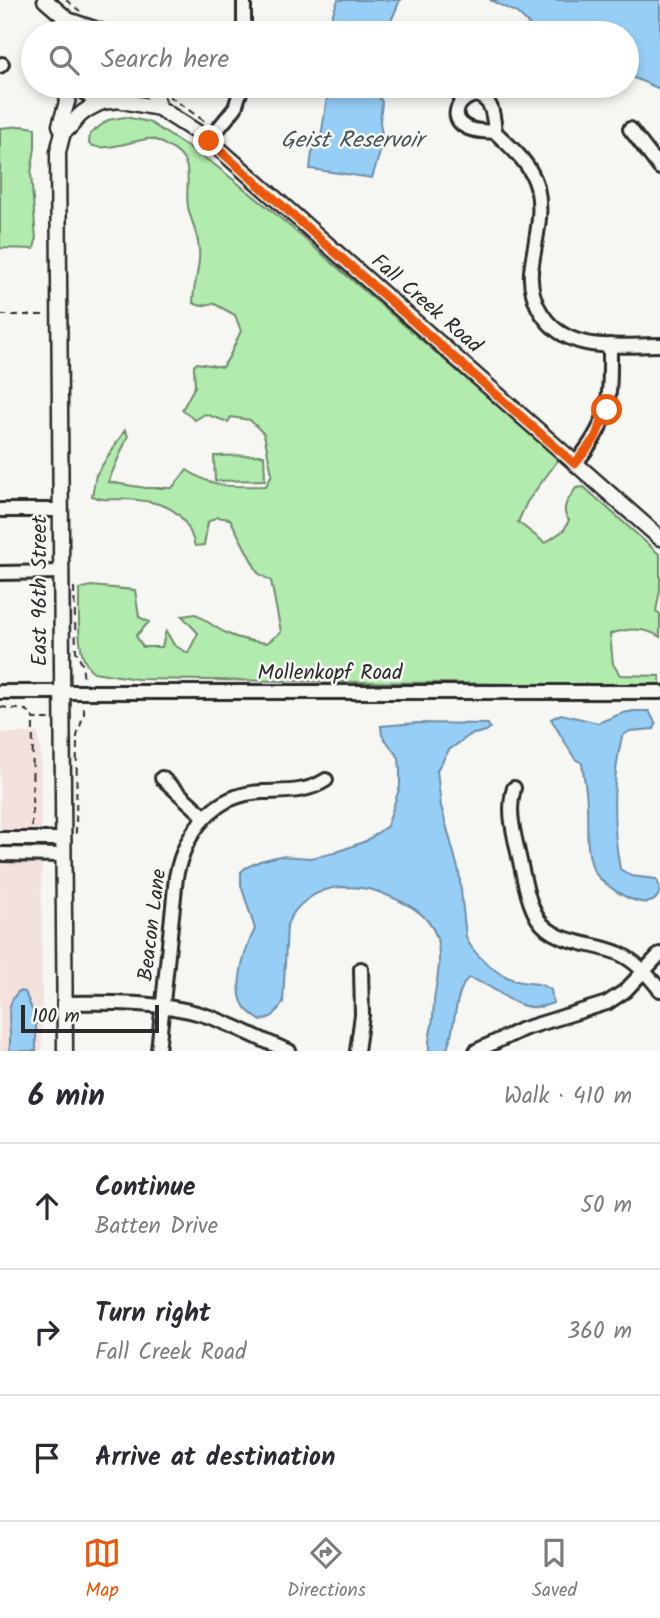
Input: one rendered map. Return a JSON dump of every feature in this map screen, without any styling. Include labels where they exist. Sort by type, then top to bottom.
[{"type":"main road","points":[[45,0],[64,21]]},
{"type":"main road","name":"East 96th Street","points":[[65,1051],[63,855],[69,836],[62,692],[67,575],[61,510],[58,152],[63,132],[60,125],[68,98]]},
{"type":"main road","points":[[93,98],[111,101]]},
{"type":"main road","points":[[63,132],[84,112],[118,98]]},
{"type":"main road","name":"Fall Creek Road","points":[[156,98],[159,108]]},
{"type":"main road","name":"Fall Creek Road","points":[[111,101],[159,108],[210,133],[660,538]]},
{"type":"street","points":[[244,0],[245,21]]},
{"type":"street","points":[[210,133],[231,114],[237,98]]},
{"type":"street","points":[[630,129],[660,168]]},
{"type":"street","points":[[495,132],[524,162],[534,180],[539,197],[539,222],[531,281],[539,309],[549,323],[566,336],[586,344],[660,345]]},
{"type":"street","points":[[575,464],[595,438],[607,410],[610,345]]},
{"type":"street","points":[[0,510],[61,510]]},
{"type":"street","points":[[0,573],[67,575]]},
{"type":"street","name":"Mollenkopf Road","points":[[0,692],[660,692]]},
{"type":"street","points":[[162,778],[204,817]]},
{"type":"street","name":"Beacon Lane","points":[[158,1051],[179,864],[186,844],[204,817],[221,803],[242,795],[299,791],[326,780]]},
{"type":"street","points":[[514,788],[510,804],[511,823],[530,900],[538,919],[559,936],[622,955],[660,990]]},
{"type":"street","points":[[0,839],[69,836]]},
{"type":"street","points":[[0,854],[63,855]]},
{"type":"street","points":[[476,1051],[523,1029],[599,1007],[618,996],[660,954]]},
{"type":"street","points":[[357,1051],[362,1015],[361,969]]},
{"type":"street","points":[[64,1003],[101,1002],[188,1011],[214,1018],[289,1051]]},
{"type":"path","points":[[166,98],[210,133]]},
{"type":"path","points":[[0,315],[59,314]]},
{"type":"path","points":[[67,575],[76,651],[82,664],[85,714],[77,736],[69,836]]},
{"type":"path","points":[[0,707],[26,710],[32,714],[32,838]]},
{"type":"path","points":[[33,719],[62,718],[82,721]]},
{"type":"shaded area","points":[[0,733],[38,733],[41,757],[42,1051],[0,1051]]},
{"type":"green space","points":[[125,117],[149,122],[215,165],[271,210],[559,459],[527,502],[518,522],[545,543],[564,530],[569,520],[565,511],[566,504],[576,488],[584,487],[660,555],[660,590],[656,611],[660,614],[660,637],[648,631],[636,630],[610,634],[613,664],[620,675],[660,676],[660,686],[137,679],[94,672],[88,666],[83,657],[79,634],[79,589],[91,586],[135,590],[139,617],[149,622],[136,636],[143,647],[162,647],[166,631],[174,645],[188,653],[198,633],[182,616],[196,614],[222,631],[246,640],[267,643],[281,632],[271,581],[258,573],[230,519],[217,517],[208,522],[204,545],[195,546],[185,522],[161,504],[92,496],[96,475],[125,430],[128,436],[108,482],[146,488],[172,488],[187,470],[216,484],[266,486],[272,474],[264,434],[250,420],[231,417],[228,422],[205,414],[195,420],[182,410],[195,386],[194,366],[197,363],[222,367],[241,331],[235,315],[213,303],[201,306],[193,303],[199,253],[188,207],[188,172],[183,158],[153,139],[109,147],[89,144],[90,134],[108,120]]},
{"type":"green space","points":[[0,128],[35,128],[31,173],[36,240],[34,249],[0,248]]},
{"type":"green space","points":[[264,455],[265,480],[215,481],[214,456]]},
{"type":"water","points":[[338,0],[400,0],[391,21],[332,21]]},
{"type":"water","points":[[490,0],[660,0],[660,89],[639,80],[639,21],[525,21],[517,13]]},
{"type":"water","name":"Geist Reservoir","points":[[327,98],[380,98],[383,143],[372,178],[310,169],[312,152],[321,137]]},
{"type":"water","points":[[634,711],[649,711],[656,724],[654,729],[630,731],[622,736],[615,785],[616,836],[620,869],[631,876],[656,879],[658,882],[659,893],[654,900],[646,902],[626,897],[606,884],[594,871],[588,847],[582,763],[575,759],[551,719],[561,714],[598,723]]},
{"type":"water","points":[[417,723],[488,724],[490,728],[470,735],[449,750],[437,770],[441,806],[459,872],[466,937],[479,956],[500,973],[514,980],[542,985],[551,990],[553,1003],[529,1007],[468,978],[459,995],[446,1051],[429,1051],[439,965],[437,940],[433,929],[416,910],[393,898],[366,889],[341,887],[324,890],[308,898],[291,917],[287,925],[283,1003],[273,1016],[261,1021],[244,1006],[239,988],[242,967],[255,929],[241,885],[241,872],[260,861],[280,856],[311,858],[334,853],[366,841],[387,826],[400,786],[400,770],[399,758],[382,735],[381,726]]},
{"type":"water","points":[[19,991],[25,992],[36,1020],[36,1051],[9,1051],[9,1012]]},
{"type":"route","points":[[209,141],[575,464],[602,427],[607,410]]}]
